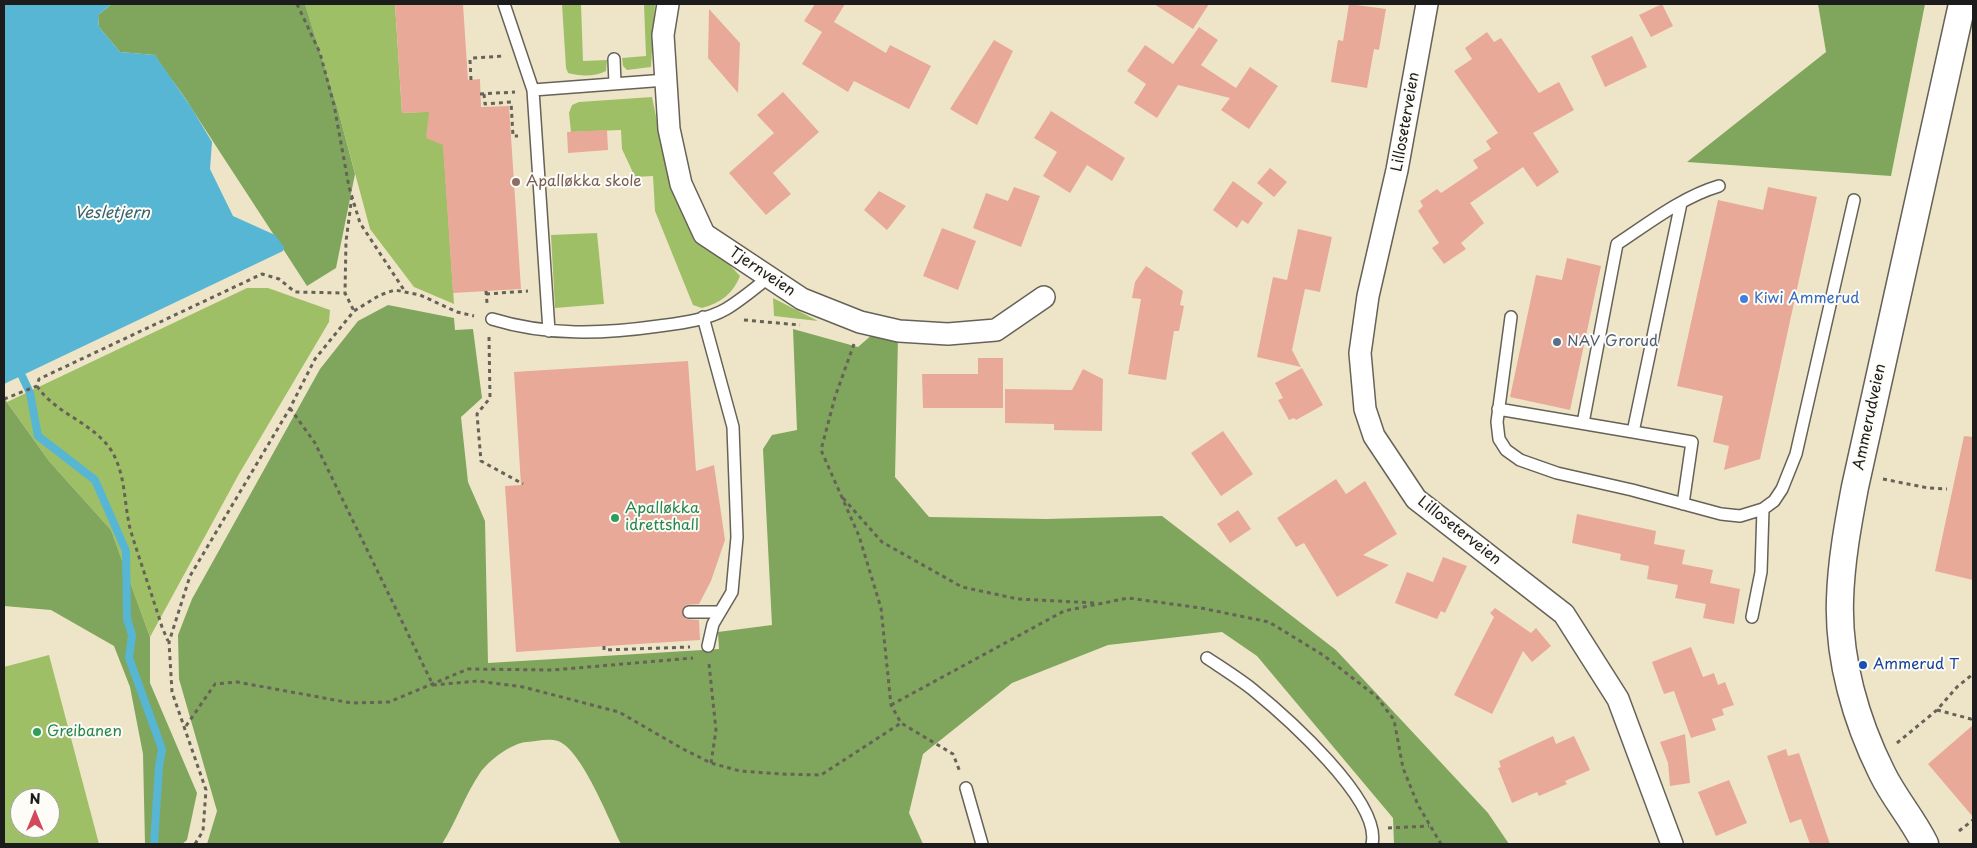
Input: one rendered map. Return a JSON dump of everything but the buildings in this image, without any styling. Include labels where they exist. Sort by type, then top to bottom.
[{"type":"street","name":"Tjernveien","points":[[668,4],[662,35],[669,129],[681,184],[704,234],[802,299],[860,322],[899,331],[948,334],[996,330],[1044,297]]},
{"type":"street","name":"Lilloseterveien","points":[[1427,4],[1397,170],[1368,296],[1360,353],[1365,409],[1374,436],[1416,499],[1564,614],[1618,698],[1672,844]]},
{"type":"street","name":"Ammerudveien","points":[[1926,844],[1883,775],[1862,724],[1846,662],[1840,601],[1845,545],[1855,487],[1962,4]]},
{"type":"street","name":"Ammerudveien","points":[[1913,821],[1951,838]]},
{"type":"lane","points":[[504,4],[533,90],[548,331]]},
{"type":"lane","points":[[614,60],[615,84]]},
{"type":"lane","points":[[533,90],[666,80]]},
{"type":"lane","points":[[1583,423],[1617,244],[1702,191],[1719,186]]},
{"type":"lane","points":[[1511,317],[1497,422],[1499,439],[1506,450],[1520,460],[1557,473],[1721,514],[1740,516],[1763,509],[1774,501],[1782,489],[1796,454],[1854,200]]},
{"type":"lane","points":[[1633,432],[1681,203]]},
{"type":"lane","points":[[490,319],[516,327],[548,331],[616,332],[686,322],[724,310],[769,277]]},
{"type":"lane","points":[[703,317],[733,427],[737,538],[734,580],[729,599],[718,612],[710,632],[708,652]]},
{"type":"lane","points":[[1498,409],[1692,442],[1683,504]]},
{"type":"lane","points":[[1752,617],[1761,572],[1763,509]]},
{"type":"lane","points":[[689,612],[718,612]]},
{"type":"lane","points":[[1207,658],[1250,688],[1289,722],[1337,772],[1361,800],[1373,829],[1372,844]]},
{"type":"lane","points":[[966,788],[982,844]]},
{"type":"path","points":[[297,4],[320,53],[334,105],[352,195],[360,223],[405,291]]},
{"type":"path","points":[[471,80],[470,60],[472,58],[521,55]]},
{"type":"path","points":[[513,131],[511,102],[485,104],[482,94],[533,90]]},
{"type":"path","points":[[352,195],[346,241],[345,293],[354,311]]},
{"type":"path","points":[[4,399],[35,386],[39,379],[262,274],[279,279],[295,292],[345,293]]},
{"type":"path","points":[[195,844],[203,831],[206,790],[186,726],[172,692],[169,642],[190,576],[290,408],[315,359],[354,311],[380,295],[395,290],[405,291],[457,312],[490,319],[490,398],[477,414],[481,461],[523,484]]},
{"type":"path","points":[[486,294],[522,292]]},
{"type":"path","points":[[742,320],[801,326]]},
{"type":"path","points":[[860,322],[835,397],[821,450],[858,536],[882,608],[891,705],[901,723],[953,754],[966,788]]},
{"type":"path","points":[[35,386],[63,412],[99,435],[110,450],[120,470],[131,530],[162,627],[169,642]]},
{"type":"path","points":[[290,408],[315,443],[433,685]]},
{"type":"path","points":[[1880,478],[1928,488],[1947,489]]},
{"type":"path","points":[[841,495],[882,542],[962,587],[1018,599],[1101,604]]},
{"type":"path","points":[[604,648],[708,652]]},
{"type":"path","points":[[186,726],[215,684],[237,682],[351,703],[389,702],[468,669],[553,670],[708,652]]},
{"type":"path","points":[[708,652],[709,682],[716,730],[711,762]]},
{"type":"path","points":[[1896,743],[1937,710],[1957,687],[1973,674]]},
{"type":"path","points":[[433,685],[478,681],[523,687],[619,712],[683,750],[711,762],[740,771],[820,775],[901,723]]},
{"type":"path","points":[[1937,710],[1971,720],[1973,718]]},
{"type":"path","points":[[1951,838],[1973,820]]},
{"type":"path","points":[[1373,829],[1429,826]]},
{"type":"green space","points":[[112,4],[305,4],[338,110],[355,174],[336,268],[307,286],[188,102],[155,55],[120,52],[99,27],[98,15]]},
{"type":"green space","points":[[305,4],[395,4],[402,113],[441,111],[454,304],[414,287],[370,229],[338,110]]},
{"type":"green space","points":[[562,4],[581,4],[583,61],[607,60],[606,71],[587,75],[568,73],[566,68]]},
{"type":"green space","points":[[644,4],[655,4],[651,67],[627,70],[623,66],[622,58],[646,56]]},
{"type":"green space","points":[[1818,4],[1925,4],[1891,176],[1687,162],[1826,52]]},
{"type":"green space","points":[[652,97],[663,151],[723,258],[740,276],[730,293],[715,303],[702,308],[693,305],[655,211],[653,176],[635,177],[622,149],[621,130],[571,132],[569,113],[572,105],[579,102]]},
{"type":"green space","points":[[597,233],[604,304],[555,308],[551,235]]},
{"type":"green space","points":[[247,288],[268,288],[330,310],[329,322],[239,474],[150,637],[111,530],[49,461],[7,402]]},
{"type":"green space","points":[[773,298],[818,321],[774,316]]},
{"type":"green space","points":[[388,305],[454,318],[455,330],[473,329],[482,398],[461,417],[468,482],[485,521],[488,663],[719,649],[718,632],[772,625],[763,449],[772,435],[797,430],[793,329],[858,347],[874,333],[898,338],[895,477],[929,517],[1046,519],[1162,516],[1336,650],[1488,813],[1509,844],[1394,844],[1393,818],[1257,656],[1222,632],[1108,645],[1012,683],[923,754],[909,813],[923,844],[621,844],[594,787],[576,758],[567,747],[558,741],[547,740],[515,745],[489,763],[475,781],[442,844],[207,844],[217,811],[179,679],[178,635],[192,599],[320,369],[358,321]]},
{"type":"green space","points":[[4,398],[49,461],[111,530],[150,637],[150,683],[197,793],[187,840],[182,844],[145,844],[143,754],[130,687],[114,646],[51,610],[4,606]]},
{"type":"green space","name":"Greibanen","points":[[49,655],[99,844],[4,844],[4,667]]},
{"type":"water","name":"Vesletjern","points":[[4,4],[112,4],[98,15],[99,27],[120,52],[155,55],[191,107],[212,142],[210,169],[233,216],[275,235],[284,247],[283,251],[4,384]]},
{"type":"waterway","points":[[22,376],[30,393],[38,436],[95,480],[126,551],[127,619],[132,635],[129,658],[162,749],[154,844]]},
{"type":"place","name":"Apalløkka skole","points":[[516,182]]},
{"type":"place","name":"Kiwi Ammerud","points":[[1744,299]]},
{"type":"place","name":"NAV Grorud","points":[[1557,342]]},
{"type":"place","name":"Apalløkka idrettshall","points":[[615,518]]},
{"type":"place","name":"Ammerud T","points":[[1863,665]]},
{"type":"place","name":"Greibanen","points":[[37,732]]}]
